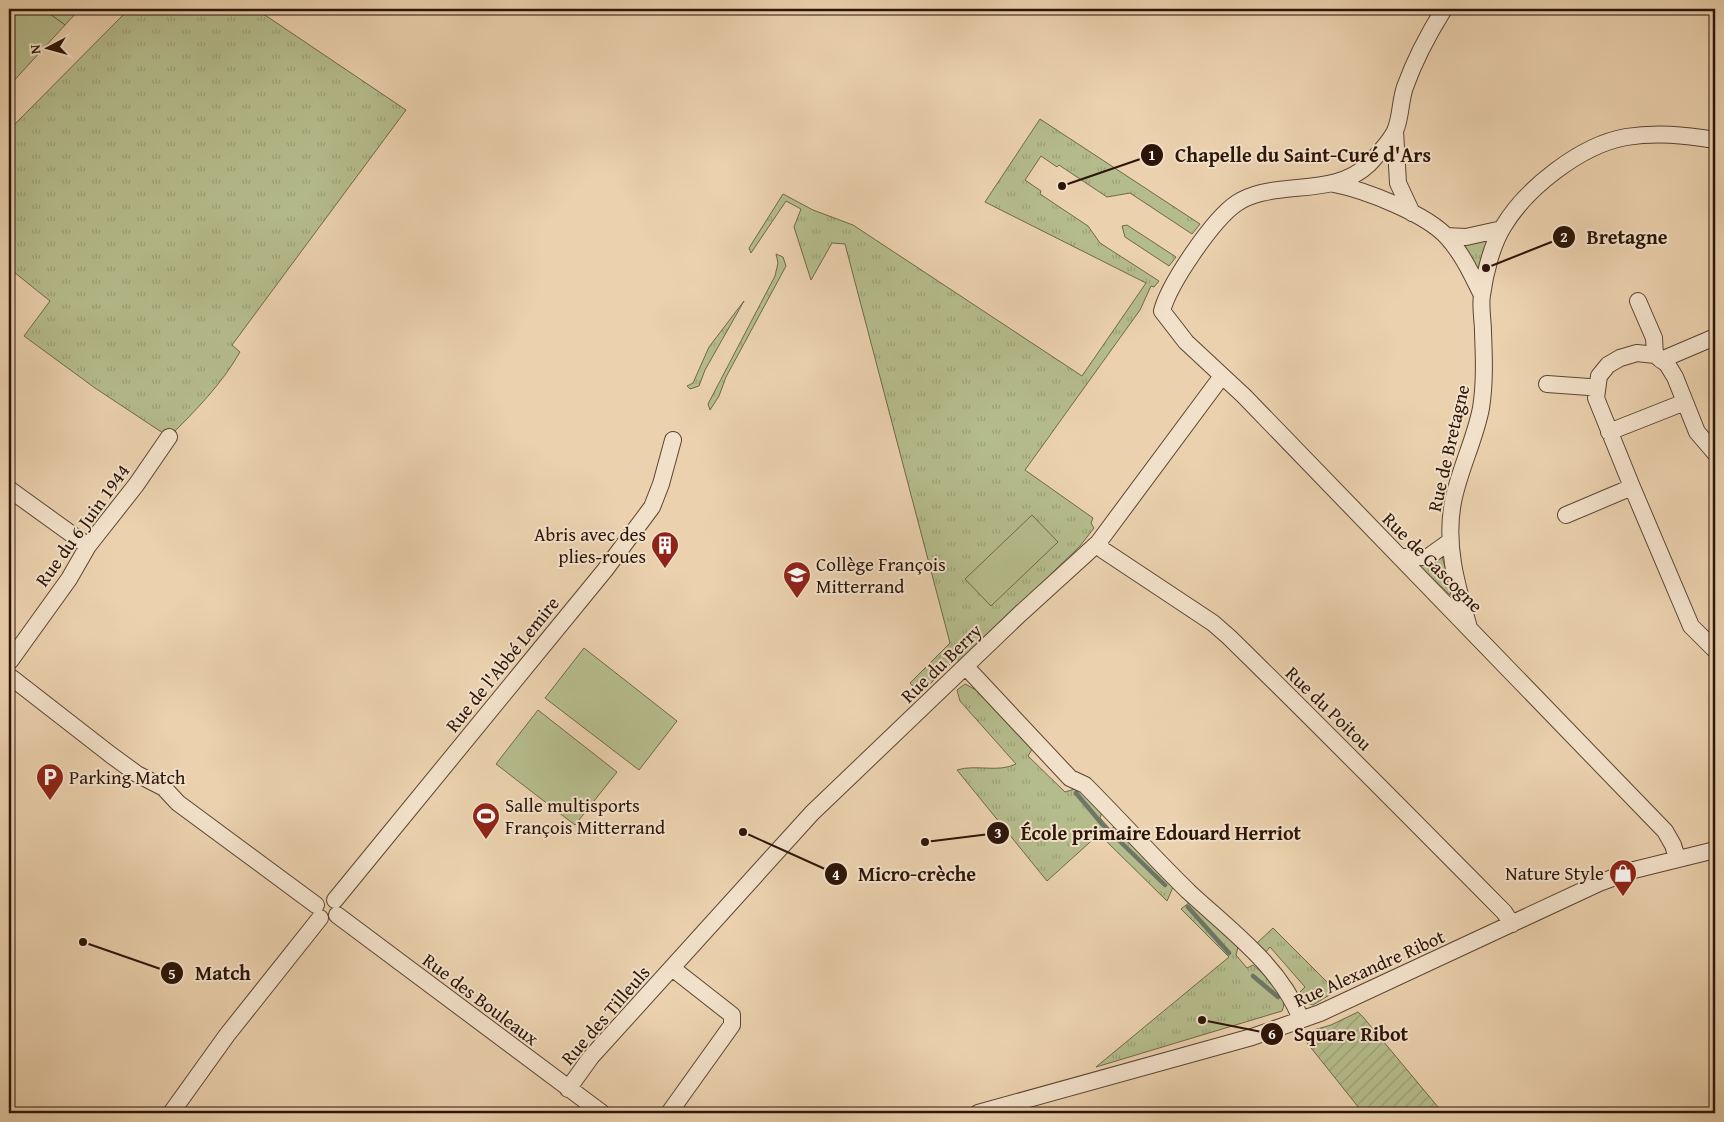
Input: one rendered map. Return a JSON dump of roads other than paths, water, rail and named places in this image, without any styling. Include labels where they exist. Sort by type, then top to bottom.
[{"type":"street","points":[[1412,213],[1398,182],[1395,132],[1404,88],[1418,55],[1444,9]]},
{"type":"street","points":[[1334,184],[1368,164],[1395,132]]},
{"type":"street","name":"Rue de Bretagne","points":[[1469,626],[1453,567],[1449,542],[1453,501],[1471,448],[1482,400],[1484,378],[1482,295],[1494,249],[1502,229],[1522,203],[1548,178],[1572,160],[1607,143],[1624,137],[1665,133],[1715,140]]},
{"type":"street","points":[[1334,184],[1354,188],[1412,213],[1446,236],[1463,260],[1482,295]]},
{"type":"street","name":"Rue de Gascogne","points":[[1334,184],[1281,189],[1236,203],[1219,221],[1191,257],[1165,296],[1162,311],[1167,320],[1186,342],[1402,557],[1541,704],[1601,763],[1665,831],[1673,845],[1677,858]]},
{"type":"street","points":[[1446,236],[1466,237],[1502,229]]},
{"type":"street","points":[[1638,301],[1654,338],[1658,357]]},
{"type":"street","points":[[1658,357],[1715,337]]},
{"type":"street","points":[[1715,452],[1697,432],[1675,377],[1667,364],[1658,357],[1637,353],[1620,358],[1608,366],[1599,376],[1596,398],[1632,487],[1691,626],[1715,650]]},
{"type":"street","name":"Rue du Berry","points":[[672,968],[812,814],[1098,543],[1222,376]]},
{"type":"street","points":[[1547,384],[1589,386],[1596,389]]},
{"type":"street","points":[[1609,432],[1685,402]]},
{"type":"street","name":"Rue du 6 Juin 1944","points":[[10,660],[69,579],[88,546],[169,437]]},
{"type":"street","name":"Rue de l'Abbé Lemire","points":[[336,908],[605,570],[652,507],[662,484],[674,440]]},
{"type":"street","points":[[1566,515],[1632,487]]},
{"type":"street","points":[[9,489],[88,546]]},
{"type":"street","points":[[1402,557],[1428,557],[1449,542]]},
{"type":"street","name":"Rue du Poitou","points":[[1098,543],[1103,550],[1213,624],[1229,638],[1376,781],[1428,838],[1504,912],[1512,924]]},
{"type":"street","points":[[10,660],[15,672],[10,679],[117,760],[137,774],[164,788],[178,803],[328,920],[336,908]]},
{"type":"street","points":[[966,667],[1070,778],[1085,785],[1188,890],[1245,943],[1293,998],[1301,1019]]},
{"type":"street","name":"Rue Alexandre Ribot","points":[[978,1113],[1252,1037],[1358,997],[1599,883],[1634,870],[1715,850]]},
{"type":"street","name":"Rue des Bouleaux","points":[[336,908],[568,1089],[602,1113]]},
{"type":"street","points":[[171,1113],[318,911]]},
{"type":"street","points":[[669,1113],[732,1025],[732,1015],[724,1006],[672,968]]},
{"type":"street","name":"Rue des Tilleuls","points":[[568,1089],[591,1057],[672,968]]},
{"type":"waterway","points":[[1076,793],[1102,824],[1165,885]]},
{"type":"waterway","points":[[1188,907],[1229,953]]},
{"type":"waterway","points":[[1253,976],[1278,997]]},
{"type":"place","name":"Chapelle du Saint-Curé d'Ars","points":[[1062,186]]},
{"type":"place","name":"Bretagne","points":[[1486,268]]},
{"type":"place","name":"Abris avec des plies-roues","points":[[665,569]]},
{"type":"place","name":"Collège François Mitterrand","points":[[797,599]]},
{"type":"place","name":"Parking Match","points":[[50,801]]},
{"type":"place","name":"Micro-crèche","points":[[743,832]]},
{"type":"place","name":"Salle multisports François Mitterrand","points":[[486,840]]},
{"type":"place","name":"École primaire Edouard Herriot","points":[[925,842]]},
{"type":"place","name":"Nature Style","points":[[1623,897]]},
{"type":"place","name":"Match","points":[[83,942]]},
{"type":"place","name":"Square Ribot","points":[[1202,1020]]}]
